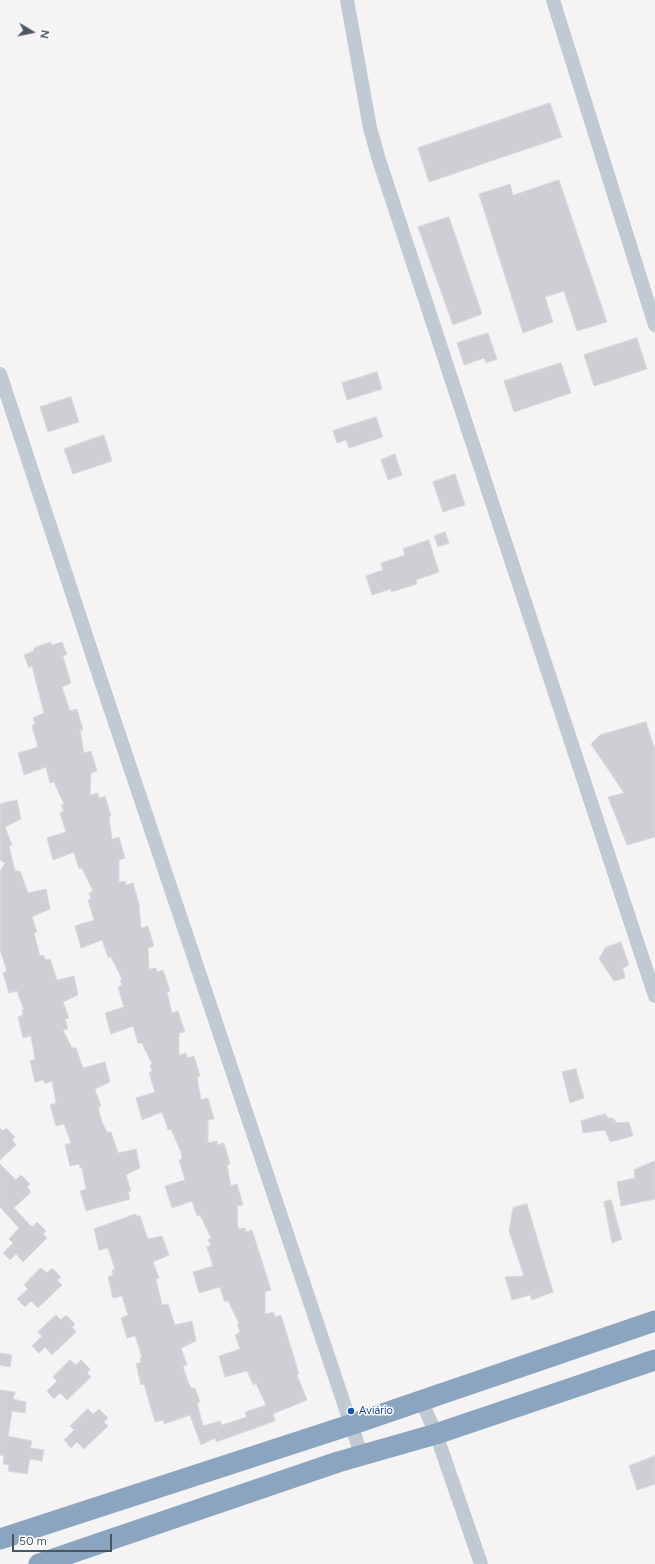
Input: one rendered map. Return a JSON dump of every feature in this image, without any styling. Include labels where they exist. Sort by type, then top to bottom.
[{"type":"highway","points":[[0,1539],[350,1424],[655,1321]]},
{"type":"highway","points":[[41,1564],[362,1454],[436,1434],[655,1360]]},
{"type":"street","points":[[347,0],[370,128],[379,160],[655,996]]},
{"type":"street","points":[[553,0],[655,325]]},
{"type":"street","points":[[0,374],[100,680],[350,1424],[362,1454]]},
{"type":"street","points":[[420,1400],[436,1434],[481,1564]]},
{"type":"building","points":[[550,103],[562,137],[429,182],[418,148]]},
{"type":"building","points":[[559,180],[607,322],[577,331],[564,291],[545,297],[553,322],[523,333],[479,194],[510,184],[513,195]]},
{"type":"building","points":[[449,217],[482,314],[453,325],[418,227]]},
{"type":"building","points":[[488,333],[497,359],[486,363],[484,358],[464,365],[457,343]]},
{"type":"building","points":[[637,338],[647,369],[594,386],[584,355]]},
{"type":"building","points":[[561,363],[571,393],[514,412],[504,381]]},
{"type":"building","points":[[377,372],[382,389],[347,400],[342,383]]},
{"type":"building","points":[[71,397],[79,422],[48,432],[40,407]]},
{"type":"building","points":[[376,417],[383,437],[349,448],[346,440],[337,443],[333,431]]},
{"type":"building","points":[[104,435],[112,461],[73,474],[64,449]]},
{"type":"building","points":[[395,454],[402,475],[388,480],[381,460]]},
{"type":"building","points":[[455,474],[465,505],[443,512],[433,482]]},
{"type":"building","points":[[445,532],[449,543],[438,547],[434,536]]},
{"type":"building","points":[[429,540],[439,572],[416,580],[417,584],[391,592],[391,589],[372,595],[366,576],[383,570],[381,563],[405,555],[403,549]]},
{"type":"building","points":[[51,642],[52,645],[62,642],[67,654],[63,656],[71,683],[62,687],[70,711],[77,709],[83,730],[80,730],[84,753],[91,751],[97,771],[91,773],[90,795],[98,793],[99,798],[105,796],[111,816],[109,817],[112,839],[119,837],[125,858],[119,860],[119,882],[125,881],[126,885],[133,883],[139,904],[141,928],[148,926],[154,946],[148,948],[149,969],[156,968],[157,972],[163,970],[170,991],[167,992],[172,1013],[178,1011],[185,1032],[179,1033],[179,1055],[186,1053],[187,1058],[194,1056],[200,1076],[197,1077],[201,1100],[208,1098],[214,1119],[208,1120],[208,1143],[217,1141],[217,1145],[224,1143],[230,1164],[227,1165],[231,1186],[237,1184],[243,1205],[237,1206],[238,1229],[245,1228],[246,1232],[252,1230],[271,1290],[265,1292],[265,1314],[274,1312],[275,1317],[281,1315],[299,1374],[297,1375],[307,1400],[273,1414],[275,1421],[216,1442],[215,1438],[201,1445],[190,1415],[164,1424],[163,1420],[155,1422],[144,1384],[141,1385],[136,1364],[141,1362],[140,1358],[142,1357],[135,1336],[127,1338],[121,1318],[128,1315],[122,1296],[113,1298],[108,1277],[113,1275],[112,1270],[115,1270],[108,1248],[99,1250],[94,1229],[135,1214],[136,1216],[140,1216],[148,1239],[162,1236],[169,1255],[153,1262],[159,1278],[156,1279],[162,1305],[168,1304],[175,1325],[192,1321],[196,1341],[181,1348],[187,1365],[183,1366],[187,1379],[191,1388],[195,1388],[200,1402],[197,1403],[203,1426],[220,1421],[222,1425],[247,1417],[245,1412],[266,1405],[256,1383],[253,1385],[247,1371],[225,1377],[219,1356],[240,1349],[235,1335],[240,1332],[237,1324],[239,1323],[228,1301],[224,1301],[220,1287],[199,1293],[193,1272],[213,1266],[207,1247],[211,1245],[208,1240],[211,1238],[200,1215],[197,1216],[192,1201],[172,1208],[165,1186],[185,1180],[179,1160],[182,1159],[181,1152],[171,1129],[168,1130],[162,1112],[142,1120],[136,1098],[155,1092],[149,1073],[152,1071],[150,1065],[152,1064],[142,1043],[138,1043],[133,1026],[111,1034],[105,1013],[124,1007],[118,987],[122,985],[120,980],[122,979],[111,957],[108,957],[102,940],[81,948],[75,926],[94,920],[88,900],[91,899],[89,893],[93,891],[82,868],[79,869],[74,852],[53,860],[47,838],[66,832],[60,813],[64,811],[61,805],[64,804],[54,782],[50,783],[46,767],[24,775],[18,753],[38,747],[32,726],[35,724],[33,718],[44,713],[32,666],[29,668],[24,655],[34,651],[34,648]]},
{"type":"building","points":[[646,722],[655,750],[655,837],[627,845],[608,797],[624,793],[591,744],[600,735]]},
{"type":"building","points":[[17,800],[21,819],[5,827],[12,845],[9,846],[15,871],[20,871],[28,893],[46,889],[50,909],[32,917],[37,932],[34,933],[40,956],[43,955],[46,960],[50,959],[57,980],[74,976],[78,995],[63,1002],[69,1018],[65,1019],[68,1029],[63,1030],[72,1048],[76,1048],[83,1068],[105,1062],[110,1082],[95,1089],[101,1106],[98,1107],[102,1122],[107,1132],[111,1132],[118,1153],[136,1149],[140,1168],[126,1175],[131,1191],[128,1192],[130,1199],[86,1211],[80,1191],[86,1189],[82,1168],[80,1168],[79,1164],[70,1166],[65,1145],[71,1143],[64,1124],[56,1126],[50,1105],[56,1103],[52,1081],[45,1084],[44,1080],[35,1082],[30,1061],[35,1059],[31,1036],[23,1038],[18,1017],[23,1015],[22,1010],[24,1010],[17,991],[9,993],[3,973],[7,971],[0,950],[0,871],[5,863],[0,860],[0,804]]},
{"type":"building","points":[[621,942],[629,965],[623,968],[625,978],[614,981],[599,959],[605,948]]},
{"type":"building","points":[[576,1069],[584,1098],[570,1103],[562,1072]]},
{"type":"building","points":[[605,1114],[608,1118],[613,1118],[617,1123],[629,1122],[633,1136],[610,1142],[605,1130],[583,1133],[581,1121]]},
{"type":"building","points":[[0,1128],[3,1131],[6,1128],[15,1137],[12,1140],[16,1145],[0,1160]]},
{"type":"building","points":[[655,1161],[655,1199],[621,1206],[617,1182],[635,1178],[634,1170]]},
{"type":"building","points":[[0,1164],[16,1180],[21,1175],[30,1184],[27,1187],[31,1192],[14,1208],[32,1227],[37,1222],[46,1231],[43,1234],[47,1238],[23,1262],[16,1254],[10,1260],[3,1253],[13,1243],[9,1239],[19,1228],[0,1207]]},
{"type":"building","points":[[611,1200],[622,1239],[612,1243],[604,1202]]},
{"type":"building","points":[[527,1204],[553,1292],[532,1300],[530,1295],[512,1300],[505,1277],[524,1276],[509,1231],[513,1208]]},
{"type":"building","points":[[41,1268],[47,1273],[52,1268],[61,1277],[57,1280],[62,1285],[38,1308],[31,1301],[25,1307],[17,1299],[28,1289],[24,1285]]},
{"type":"building","points":[[56,1315],[61,1320],[66,1315],[75,1324],[72,1327],[76,1332],[52,1355],[45,1347],[39,1353],[32,1346],[42,1336],[38,1332]]},
{"type":"building","points":[[0,1353],[12,1355],[10,1367],[0,1365]]},
{"type":"building","points":[[70,1360],[76,1365],[81,1360],[90,1369],[87,1373],[91,1377],[67,1400],[60,1393],[54,1399],[47,1391],[57,1381],[53,1377]]},
{"type":"building","points":[[0,1390],[15,1392],[13,1399],[26,1402],[25,1413],[12,1411],[8,1436],[32,1441],[30,1448],[44,1450],[42,1461],[30,1459],[27,1474],[8,1471],[9,1465],[3,1464],[4,1456],[0,1455]]},
{"type":"building","points":[[88,1409],[93,1414],[99,1409],[108,1418],[104,1422],[108,1426],[84,1449],[77,1442],[71,1448],[64,1440],[74,1430],[70,1426]]},
{"type":"building","points":[[655,1456],[655,1484],[637,1490],[629,1466]]},
{"type":"place","name":"Aviário","points":[[351,1411]]}]
